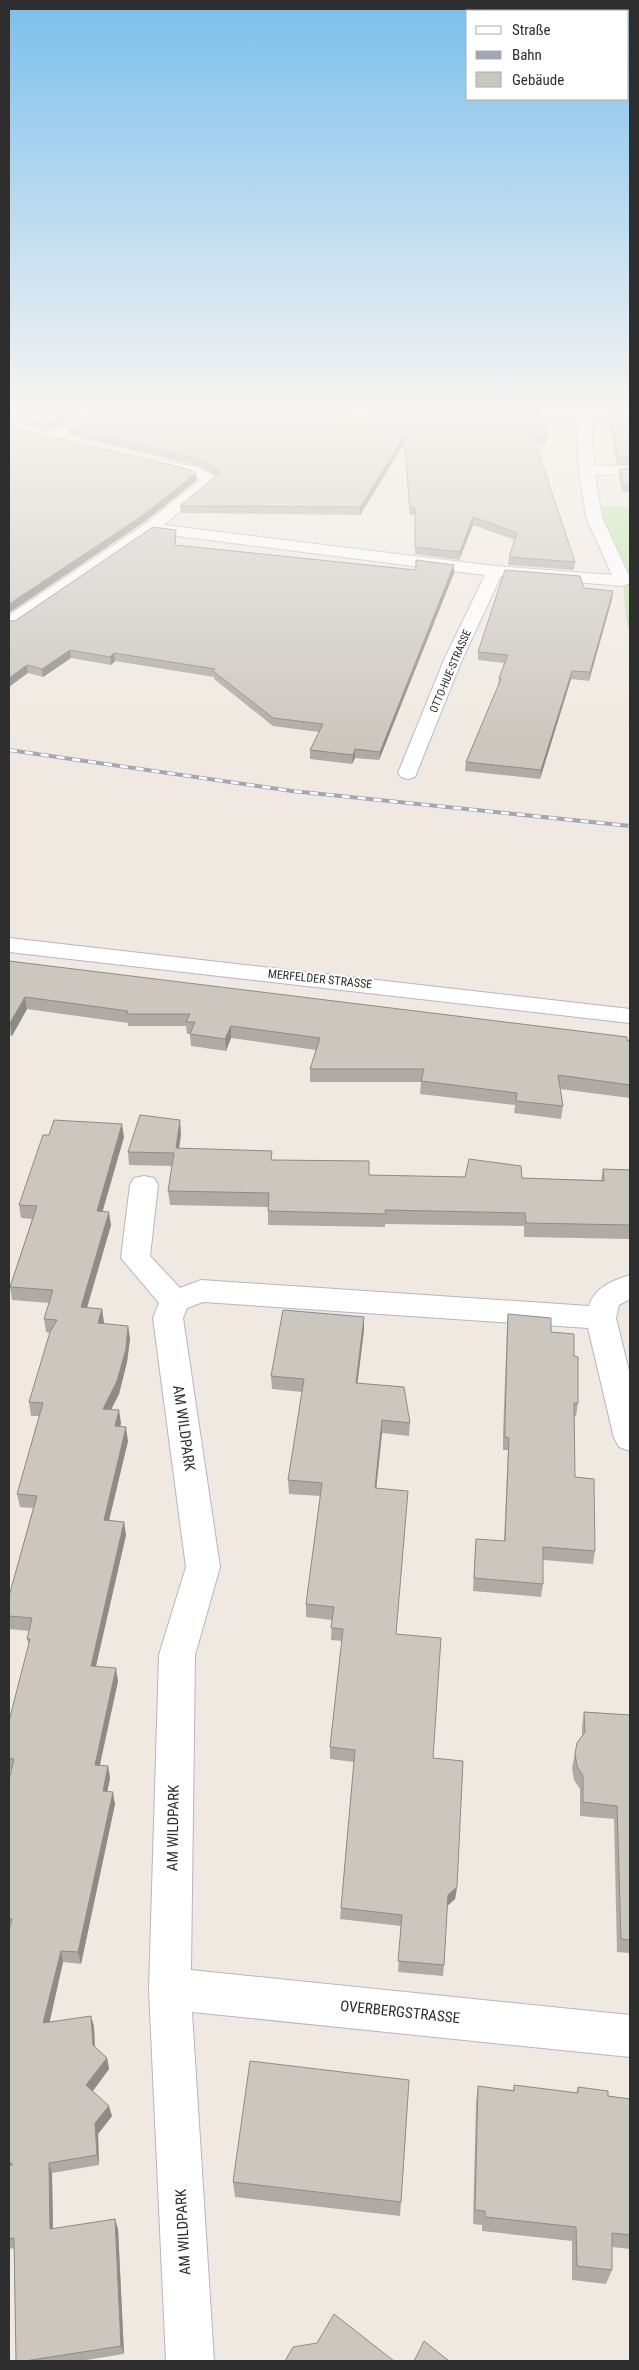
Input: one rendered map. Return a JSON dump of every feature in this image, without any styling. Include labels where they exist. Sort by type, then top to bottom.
[{"type":"street","points":[[9,623],[157,523]]},
{"type":"street","points":[[150,528],[496,571],[623,581],[597,523]]},
{"type":"street","name":"OTTO-HUE-STRASSE","points":[[408,773],[453,660],[496,571]]},
{"type":"street","name":"MERFELDER STRASSE","points":[[9,945],[630,1016]]},
{"type":"street","points":[[144,1185],[135,1258],[175,1301],[201,1291],[601,1318]]},
{"type":"street","points":[[630,1286],[606,1299],[601,1318],[630,1438]]},
{"type":"street","name":"AM WILDPARK","points":[[175,1301],[168,1318],[203,1567],[177,1656],[170,1989],[190,2361]]},
{"type":"street","name":"OVERBERGSTRASSE","points":[[170,1989],[630,2036]]},
{"type":"green space","points":[[598,523],[630,523],[630,634],[626,618],[623,581]]},
{"type":"building","points":[[9,523],[132,523],[9,604]]},
{"type":"building","points":[[415,523],[471,523],[460,552],[415,547]]},
{"type":"building","points":[[488,523],[562,523],[575,562],[509,557],[517,533]]},
{"type":"building","points":[[153,527],[176,530],[175,545],[416,570],[416,560],[454,565],[380,752],[355,749],[353,755],[310,750],[323,724],[273,718],[213,671],[215,669],[114,653],[110,657],[70,650],[42,669],[27,665],[9,678],[9,621],[15,621]]},
{"type":"building","points":[[505,570],[580,576],[584,588],[613,591],[590,672],[572,671],[541,770],[466,762],[501,679],[499,678],[508,655],[478,652]]},
{"type":"building","points":[[9,961],[627,1037],[627,1040],[630,1041],[630,1085],[558,1075],[563,1106],[516,1101],[517,1093],[421,1081],[424,1069],[310,1069],[320,1038],[231,1026],[225,1039],[190,1034],[195,1022],[186,1022],[190,1014],[127,1014],[128,1011],[25,997],[9,1023]]},
{"type":"building","points":[[140,1115],[180,1120],[176,1148],[272,1151],[271,1160],[369,1161],[369,1175],[465,1177],[469,1159],[521,1166],[522,1178],[604,1181],[603,1169],[630,1170],[630,1225],[526,1223],[525,1213],[385,1210],[386,1214],[268,1211],[269,1193],[168,1191],[174,1153],[128,1152]]},
{"type":"building","points":[[54,1120],[122,1124],[97,1211],[109,1212],[81,1307],[102,1309],[98,1323],[128,1326],[126,1349],[117,1381],[103,1409],[119,1410],[115,1426],[126,1427],[104,1520],[124,1522],[91,1666],[116,1668],[95,1765],[108,1766],[103,1791],[113,1792],[78,1952],[61,1951],[43,2023],[91,2016],[93,2045],[107,2058],[86,2085],[109,2106],[95,2123],[97,2155],[49,2163],[50,2229],[115,2219],[121,2346],[16,2361],[14,2238],[9,2239],[9,2165],[13,2165],[9,2161],[9,1930],[12,1919],[9,1919],[9,1780],[14,1759],[9,1758],[9,1721],[30,1639],[27,1639],[32,1618],[9,1616],[9,1596],[37,1496],[17,1494],[43,1403],[29,1402],[50,1332],[57,1320],[44,1319],[53,1290],[10,1287],[37,1206],[19,1205],[43,1135],[49,1135]]},
{"type":"building","points":[[283,1310],[364,1317],[356,1383],[404,1387],[410,1423],[382,1420],[375,1488],[408,1491],[396,1634],[441,1638],[433,1758],[463,1761],[457,1887],[448,1895],[444,1965],[398,1961],[402,1915],[341,1908],[355,1750],[330,1747],[343,1629],[331,1628],[334,1607],[306,1604],[322,1483],[288,1480],[304,1379],[271,1376]]},
{"type":"building","points":[[508,1314],[551,1318],[551,1332],[574,1334],[574,1356],[578,1357],[578,1403],[574,1403],[575,1477],[594,1479],[595,1551],[543,1547],[543,1584],[474,1578],[476,1539],[505,1541],[509,1438],[505,1437]]},
{"type":"building","points":[[584,1712],[630,1715],[630,1940],[621,1939],[617,1806],[583,1802],[583,1776],[577,1766],[575,1754],[577,1743],[585,1732]]},
{"type":"building","points":[[250,2061],[409,2080],[401,2202],[233,2182]]},
{"type":"building","points":[[514,2085],[578,2093],[578,2087],[608,2091],[608,2096],[630,2099],[630,2235],[612,2233],[612,2270],[577,2266],[576,2227],[485,2217],[485,2211],[475,2210],[478,2086],[514,2091]]},
{"type":"building","points":[[334,2314],[394,2361],[285,2361],[293,2347],[317,2343]]},
{"type":"building","points":[[424,2341],[449,2361],[414,2361]]},
{"type":"railway","points":[[9,750],[292,791],[630,826]]}]
